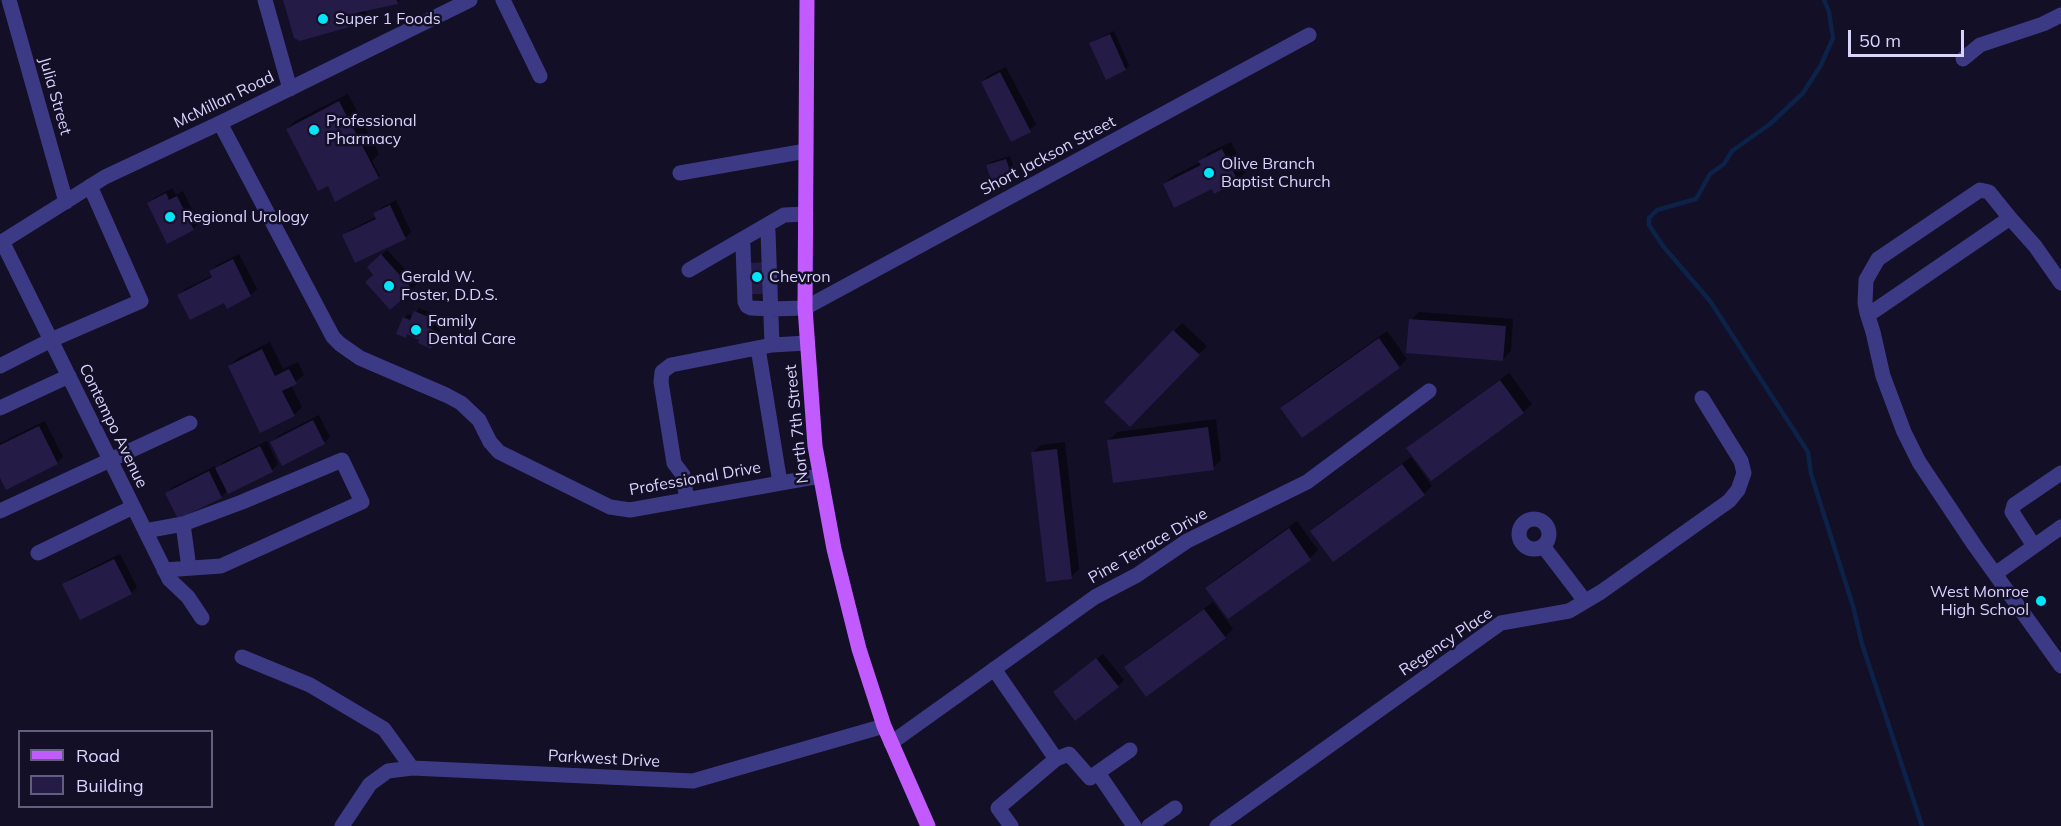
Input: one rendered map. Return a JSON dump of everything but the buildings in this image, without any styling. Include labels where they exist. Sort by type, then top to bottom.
[{"type":"main road","name":"North 7th Street","points":[[807,0],[805,308],[812,416],[820,476],[834,549],[859,649],[884,726],[928,826]]},
{"type":"street","name":"Julia Street","points":[[9,0],[66,202]]},
{"type":"street","points":[[265,0],[290,89]]},
{"type":"street","name":"McMillan Road","points":[[1,242],[105,177],[470,0]]},
{"type":"street","points":[[503,0],[540,76]]},
{"type":"street","points":[[1963,59],[1980,45],[2043,24],[2061,15]]},
{"type":"street","name":"Short Jackson Street","points":[[805,308],[1309,35]]},
{"type":"street","name":"Professional Drive","points":[[220,123],[328,328],[340,344],[360,358],[461,403],[479,420],[489,442],[499,452],[610,507],[630,510],[820,476]]},
{"type":"street","points":[[680,172],[806,151]]},
{"type":"street","points":[[0,366],[51,340],[141,301],[90,186]]},
{"type":"street","points":[[2061,283],[2035,246],[1989,192],[1980,190],[1878,258],[1866,280],[1864,303],[1883,376],[1904,432],[1919,462],[2061,666]]},
{"type":"street","points":[[689,270],[784,215],[806,214]]},
{"type":"street","points":[[1867,313],[1874,311],[2010,218]]},
{"type":"street","points":[[764,226],[768,231],[771,309],[765,347],[780,483]]},
{"type":"street","points":[[740,241],[743,246],[745,302],[751,308],[805,308]]},
{"type":"street","name":"Contempo Avenue","points":[[1,242],[164,570],[169,579],[188,597],[202,618]]},
{"type":"street","points":[[687,500],[683,475],[674,463],[661,382],[663,372],[670,365],[765,347],[807,343]]},
{"type":"street","points":[[0,408],[69,376]]},
{"type":"street","name":"Pine Terrace Drive","points":[[891,742],[1095,597],[1137,575],[1187,541],[1307,482],[1429,391]]},
{"type":"street","name":"Regency Place","points":[[1217,826],[1502,623],[1569,611],[1730,501],[1738,490],[1744,473],[1741,461],[1702,398]]},
{"type":"street","points":[[0,511],[190,423]]},
{"type":"street","points":[[145,531],[183,524],[342,460],[362,502],[221,566],[164,570]]},
{"type":"street","points":[[2034,546],[2013,509],[2014,505],[2061,473]]},
{"type":"street","points":[[38,553],[133,507]]},
{"type":"street","points":[[183,524],[189,568]]},
{"type":"street","points":[[1995,574],[2061,527]]},
{"type":"street","points":[[1544,546],[1585,601]]},
{"type":"street","points":[[242,657],[310,685],[384,729],[412,768]]},
{"type":"street","points":[[994,669],[1056,759]]},
{"type":"street","name":"Parkwest Drive","points":[[342,826],[370,784],[388,771],[412,768],[693,782],[884,726]]},
{"type":"street","points":[[1011,826],[998,808],[1056,759],[1069,754],[1090,778],[1130,750]]},
{"type":"street","points":[[1098,772],[1134,826]]},
{"type":"street","points":[[1149,826],[1175,808]]},
{"type":"waterway","points":[[1824,0],[1829,12],[1833,38],[1821,65],[1803,93],[1770,124],[1732,151],[1724,164],[1710,174],[1696,199],[1657,210],[1649,218],[1649,225],[1663,246],[1710,301],[1808,452],[1811,474],[1853,606],[1862,644],[1922,826]]},
{"type":"place","name":"Super 1 Foods","points":[[323,19]]},
{"type":"place","name":"Professional Pharmacy","points":[[314,130]]},
{"type":"place","name":"Olive Branch Baptist Church","points":[[1209,173]]},
{"type":"place","name":"Regional Urology","points":[[170,217]]},
{"type":"place","name":"Chevron","points":[[757,277]]},
{"type":"place","name":"Gerald W. Foster, D.D.S.","points":[[389,286]]},
{"type":"place","name":"Family Dental Care","points":[[416,330]]},
{"type":"place","name":"West Monroe High School","points":[[2041,601]]}]
